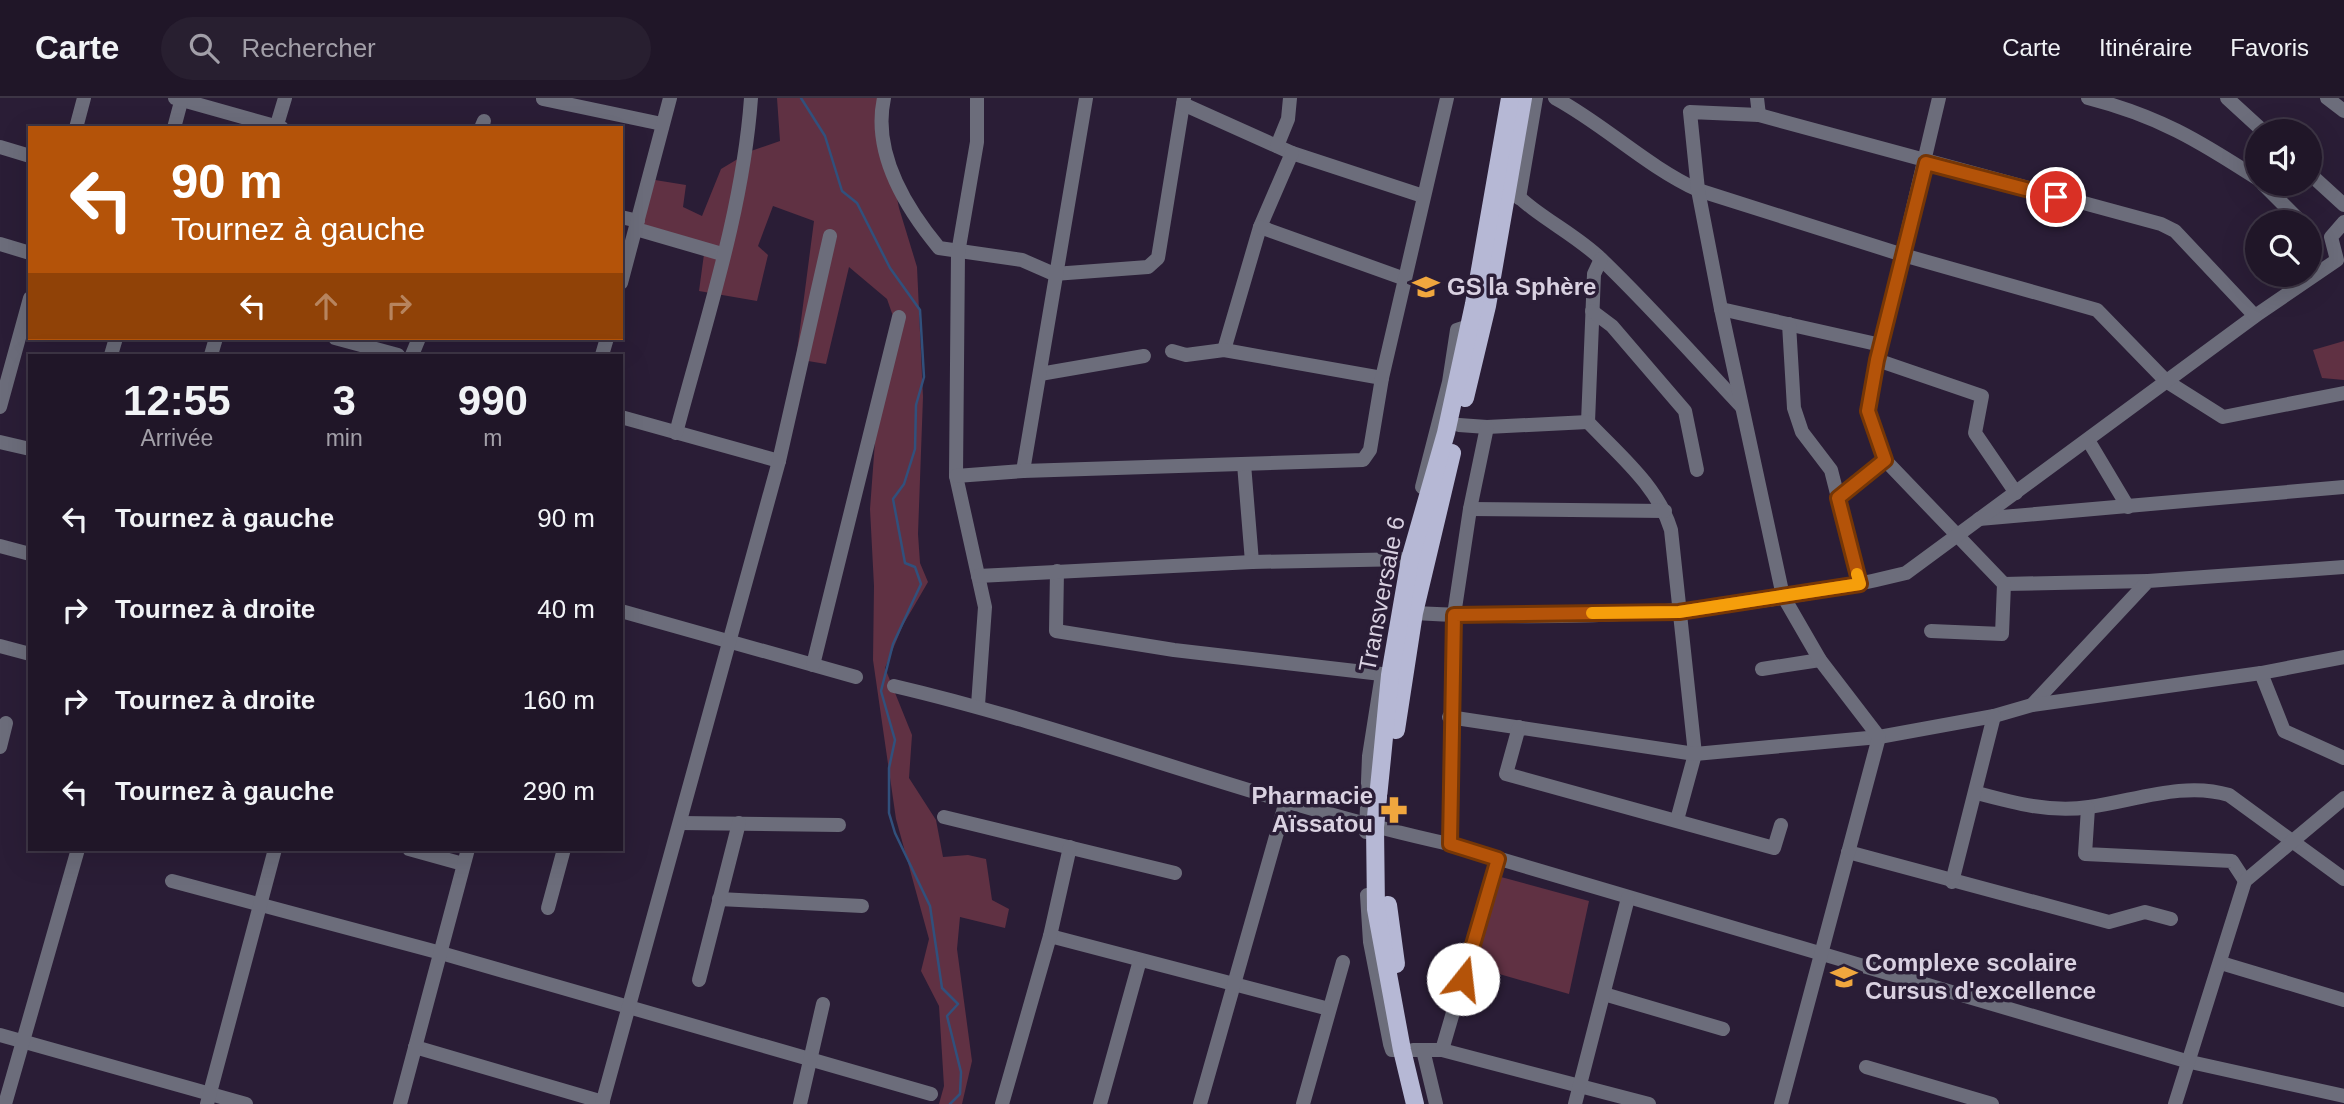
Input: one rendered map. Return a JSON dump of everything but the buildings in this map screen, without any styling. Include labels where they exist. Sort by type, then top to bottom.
[{"type":"main road","name":"Transversale 6","points":[[1427,1104],[1413,1050],[1376,827],[1391,759],[1414,612],[1510,98]]},
{"type":"main road","name":"Transversale 6","points":[[1415,1104],[1413,1050],[1375,942],[1376,827],[1386,674],[1407,560],[1487,306],[1514,193],[1523,98]]},
{"type":"street","points":[[77,126],[84,98]]},
{"type":"street","points":[[278,126],[285,98]]},
{"type":"street","points":[[623,276],[670,98]]},
{"type":"street","points":[[676,433],[722,254],[748,138],[751,98]]},
{"type":"street","points":[[884,98],[884,149],[898,187],[918,222],[939,248],[958,253],[1022,260],[1054,274],[1148,267],[1158,258],[1183,101],[1292,153],[1423,197]]},
{"type":"street","points":[[977,98],[977,142],[958,253],[956,476],[985,607],[978,705]]},
{"type":"street","points":[[1023,471],[1054,274],[1086,98]]},
{"type":"street","points":[[1277,146],[1288,119],[1290,98]]},
{"type":"street","points":[[956,476],[1023,471],[1363,460],[1370,450],[1382,378],[1447,98]]},
{"type":"street","points":[[1536,98],[1514,193],[1601,259],[1742,407]]},
{"type":"street","points":[[1555,98],[1579,111],[1671,178],[1699,190],[1903,255],[2097,310],[2166,381],[2223,417],[2344,393]]},
{"type":"street","points":[[1757,98],[1759,116]]},
{"type":"street","points":[[1931,631],[2002,634],[2004,584],[1885,460],[1868,411],[1877,360],[1926,163],[1939,98]]},
{"type":"street","points":[[2088,98],[2126,108],[2183,131],[2245,171]]},
{"type":"street","points":[[2227,98],[2250,119]]},
{"type":"street","points":[[2327,98],[2344,111]]},
{"type":"street","points":[[174,126],[180,99],[274,126]]},
{"type":"street","points":[[543,99],[662,124]]},
{"type":"street","points":[[1879,737],[1820,660],[1783,596],[1721,309],[1699,190],[1690,111],[1759,116],[1926,163],[2161,223],[2175,231],[2255,316]]},
{"type":"street","points":[[0,148],[28,155]]},
{"type":"street","points":[[1224,350],[1259,227],[1292,153]]},
{"type":"street","points":[[2322,185],[2344,205]]},
{"type":"street","points":[[2275,196],[2289,210]]},
{"type":"street","points":[[623,218],[722,254]]},
{"type":"street","points":[[1414,612],[1454,615],[1679,612],[1860,584],[1906,573],[2255,316],[2337,260],[2331,237],[2344,222]]},
{"type":"street","points":[[1259,227],[1405,279]]},
{"type":"street","points":[[415,1047],[602,1103],[779,461],[830,236]]},
{"type":"street","points":[[0,244],[28,252]]},
{"type":"street","points":[[1601,259],[1594,274],[1588,422],[1653,493],[1665,511],[1671,530],[1695,754],[1677,820]]},
{"type":"street","points":[[0,407],[28,305]]},
{"type":"street","points":[[1721,309],[1881,345]]},
{"type":"street","points":[[1592,311],[1612,326],[1685,411],[1697,470]]},
{"type":"street","points":[[813,665],[899,317]]},
{"type":"street","points":[[1789,324],[1794,408],[1802,432],[1831,470],[1860,584]]},
{"type":"street","points":[[342,340],[394,354]]},
{"type":"street","points":[[1172,351],[1186,355],[1224,350],[1382,378]]},
{"type":"street","points":[[1040,373],[1144,356]]},
{"type":"street","points":[[1877,360],[1982,396],[1975,433],[2016,493]]},
{"type":"street","points":[[623,418],[779,461]]},
{"type":"street","points":[[1447,429],[1588,422]]},
{"type":"street","points":[[1450,844],[1449,717],[1454,615],[1470,509],[1487,427]]},
{"type":"street","points":[[2088,440],[2128,507]]},
{"type":"street","points":[[0,442],[28,449]]},
{"type":"street","points":[[1838,498],[1885,460]]},
{"type":"street","points":[[1244,464],[1252,562]]},
{"type":"street","points":[[1978,519],[2344,487]]},
{"type":"street","points":[[1470,509],[1665,511]]},
{"type":"street","points":[[0,546],[28,553]]},
{"type":"street","points":[[978,576],[1252,562],[1407,560]]},
{"type":"street","points":[[2004,584],[2148,581],[2344,567]]},
{"type":"street","points":[[1057,571],[1056,631],[1174,650],[1386,674]]},
{"type":"street","points":[[2032,705],[2148,581]]},
{"type":"street","points":[[623,612],[856,677]]},
{"type":"street","points":[[0,646],[28,653]]},
{"type":"street","points":[[1449,717],[1695,754],[1879,737],[1994,716],[2032,705],[2261,673],[2344,657]]},
{"type":"street","points":[[1762,669],[1820,660]]},
{"type":"street","points":[[2261,673],[2284,731],[2344,758]]},
{"type":"street","points":[[894,686],[978,705],[1286,801],[1376,827],[1450,844],[2186,1060],[2344,1096]]},
{"type":"street","points":[[1952,882],[1977,793],[1994,716]]},
{"type":"street","points":[[0,747],[6,723]]},
{"type":"street","points":[[1520,727],[1506,774],[1774,848],[1782,825]]},
{"type":"street","points":[[1781,1104],[1879,737]]},
{"type":"street","points":[[1977,793],[2031,808],[2088,808],[2149,795],[2213,790],[2229,795],[2344,879]]},
{"type":"street","points":[[2175,1104],[2186,1060],[2221,963],[2245,880],[2344,798]]},
{"type":"street","points":[[1200,1104],[1286,801]]},
{"type":"street","points":[[2088,808],[2085,853],[2232,861],[2245,880]]},
{"type":"street","points":[[944,817],[1175,873]]},
{"type":"street","points":[[680,823],[839,825]]},
{"type":"street","points":[[698,980],[738,823]]},
{"type":"street","points":[[1002,1104],[1050,936],[1070,847]]},
{"type":"street","points":[[5,1104],[77,851]]},
{"type":"street","points":[[208,1099],[274,851]]},
{"type":"street","points":[[416,851],[463,864]]},
{"type":"street","points":[[400,1104],[466,851]]},
{"type":"street","points":[[548,908],[563,851]]},
{"type":"street","points":[[1848,852],[2109,922],[2145,912],[2171,919]]},
{"type":"street","points":[[1442,1051],[1498,859]]},
{"type":"street","points":[[172,881],[260,907],[441,953],[628,1009],[931,1094]]},
{"type":"street","points":[[1575,1104],[1628,898]]},
{"type":"street","points":[[719,899],[862,906]]},
{"type":"street","points":[[1050,936],[1329,1009]]},
{"type":"street","points":[[1100,1104],[1140,960]]},
{"type":"street","points":[[1303,1104],[1343,962]]},
{"type":"street","points":[[2221,963],[2344,1000]]},
{"type":"street","points":[[1604,994],[1723,1029]]},
{"type":"street","points":[[800,1104],[823,1004]]},
{"type":"street","points":[[0,1035],[208,1099],[246,1104]]},
{"type":"street","points":[[1436,1104],[1413,1050],[1442,1051],[1580,1084],[1648,1104]]},
{"type":"street","points":[[1866,1067],[1987,1103]]},
{"type":"shaded area","points":[[777,98],[886,98],[886,146],[899,208],[917,267],[923,397],[918,534],[920,563],[928,582],[903,625],[885,668],[912,735],[909,778],[936,820],[943,857],[968,855],[986,859],[992,900],[1009,909],[1005,928],[960,917],[957,949],[972,1061],[962,1104],[939,1104],[944,1086],[939,1006],[921,971],[929,939],[896,819],[873,660],[874,586],[870,509],[876,428],[894,319],[887,299],[849,267],[826,364],[796,359],[814,221],[773,206],[758,246],[768,255],[757,301],[699,291],[704,254],[639,236],[655,180],[686,185],[683,207],[702,216],[721,169],[751,151],[780,141]]},
{"type":"shaded area","points":[[2344,341],[2344,380],[2322,378],[2313,350]]},
{"type":"shaded area","points":[[1501,877],[1589,901],[1569,994],[1475,967]]},
{"type":"waterway","points":[[801,98],[825,136],[842,191],[857,203],[890,268],[920,310],[924,377],[916,405],[915,449],[904,484],[893,499],[905,563],[915,567],[921,584],[893,644],[881,691],[895,740],[889,768],[889,813],[895,833],[930,906],[942,988],[958,1004],[947,1016],[961,1072],[960,1094],[950,1104]]},
{"type":"slow traffic","points":[[1592,613],[1679,612],[1860,584],[1857,574]]},
{"type":"place","name":"GS la Sphère","points":[[1426,287]]},
{"type":"place","name":"Pharmacie Aïssatou","points":[[1394,810]]},
{"type":"place","name":"Complexe scolaire Cursus d'excellence","points":[[1844,977]]},
{"type":"route","points":[[1463,979],[1498,859],[1450,844],[1449,717],[1454,615],[1679,612],[1860,584],[1838,498],[1885,460],[1868,411],[1877,360],[1926,163],[2056,197]]}]
